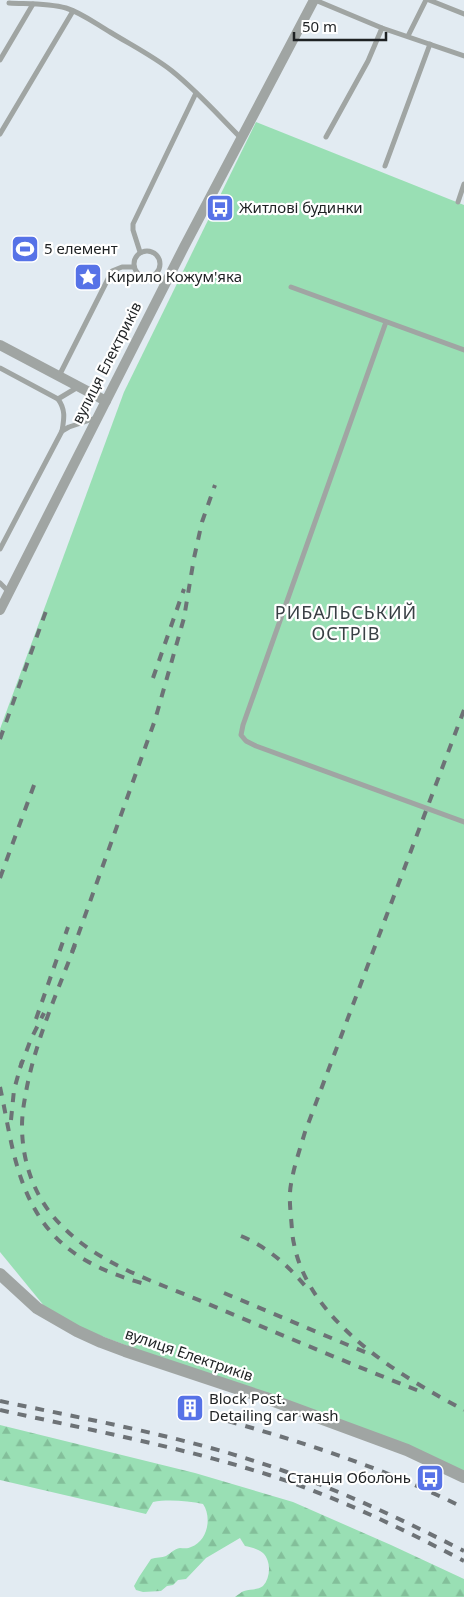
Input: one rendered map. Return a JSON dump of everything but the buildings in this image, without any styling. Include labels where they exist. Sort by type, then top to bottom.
[{"type":"street","name":"вулиця Електриків","points":[[0,610],[170,275],[315,0]]},
{"type":"street","points":[[0,345],[106,402]]},
{"type":"street","name":"вулиця Електриків","points":[[0,1274],[38,1308],[77,1331],[102,1342],[266,1398],[388,1443],[422,1456],[464,1477]]},
{"type":"lane","points":[[315,0],[382,28],[464,56]]},
{"type":"lane","points":[[408,36],[427,0],[464,14]]},
{"type":"lane","points":[[9,3],[58,6],[73,11],[155,59],[173,72],[241,138]]},
{"type":"lane","points":[[0,60],[33,4]]},
{"type":"lane","points":[[0,134],[73,11]]},
{"type":"lane","points":[[326,137],[368,61],[382,28]]},
{"type":"lane","points":[[386,166],[430,44]]},
{"type":"lane","points":[[140,252],[133,224],[196,93]]},
{"type":"lane","points":[[458,202],[464,184]]},
{"type":"lane","points":[[145,250],[156,253],[161,264],[156,274],[146,277],[136,272],[134,267],[136,256],[140,252],[145,250]]},
{"type":"lane","points":[[58,376],[112,271],[122,267],[134,267]]},
{"type":"lane","points":[[160,269],[170,275]]},
{"type":"lane","points":[[291,287],[464,350]]},
{"type":"lane","points":[[386,322],[241,735],[246,741],[256,746],[464,822]]},
{"type":"lane","points":[[0,368],[58,399],[63,405],[64,414],[62,431],[0,549]]},
{"type":"lane","points":[[58,399],[78,387]]},
{"type":"lane","points":[[62,431],[97,418]]},
{"type":"lane","points":[[0,583],[9,592]]},
{"type":"green space","points":[[256,122],[464,205],[464,1474],[54,1318],[0,1252],[0,729],[124,392]]},
{"type":"green space","points":[[0,1425],[195,1473],[293,1502],[464,1579],[464,1597],[235,1597],[244,1591],[263,1586],[269,1574],[266,1556],[259,1550],[245,1546],[240,1538],[206,1558],[186,1579],[178,1580],[161,1591],[143,1592],[136,1590],[134,1586],[151,1559],[164,1557],[174,1550],[190,1548],[201,1540],[205,1534],[208,1522],[206,1509],[203,1504],[178,1501],[153,1502],[146,1514],[0,1480]]},
{"type":"railway","points":[[72,952],[155,720],[184,618],[202,522],[215,485]]},
{"type":"railway","points":[[153,678],[184,589]]},
{"type":"railway","points":[[0,739],[46,611]]},
{"type":"railway","points":[[464,710],[305,1132],[294,1171],[290,1196],[294,1244],[303,1272],[318,1298],[338,1322],[361,1344],[413,1381],[464,1410]]},
{"type":"railway","points":[[0,878],[37,777]]},
{"type":"railway","points":[[36,1019],[68,927]]},
{"type":"railway","points":[[75,945],[35,1055],[22,1117],[24,1153],[27,1167],[37,1192],[52,1215],[76,1239],[110,1262],[148,1280],[419,1391]]},
{"type":"railway","points":[[20,1068],[31,1039],[44,1013]]},
{"type":"railway","points":[[11,1120],[14,1090],[22,1061]]},
{"type":"railway","points":[[0,1087],[18,1169],[37,1213],[50,1231],[64,1245],[100,1268],[145,1284]]},
{"type":"railway","points":[[241,1236],[251,1240],[276,1257],[306,1287]]},
{"type":"railway","points":[[224,1293],[367,1353]]},
{"type":"railway","points":[[0,1401],[143,1431],[249,1459],[353,1498],[464,1551]]},
{"type":"railway","points":[[0,1410],[169,1447],[269,1475],[319,1493],[368,1514],[464,1561]]},
{"type":"railway","points":[[228,1421],[288,1439],[378,1470],[464,1508]]},
{"type":"place","name":"Житлові будинки","points":[[220,208]]},
{"type":"place","name":"5 елемент","points":[[25,249]]},
{"type":"place","name":"Кирило Кожум'яка","points":[[88,277]]},
{"type":"place","name":"Block Post. Detailing car wash","points":[[190,1408]]},
{"type":"place","name":"Станція Оболонь","points":[[430,1478]]},
{"type":"district","name":"РИБАЛЬСЬКИЙ ОСТРІВ","points":[[346,623]]}]
